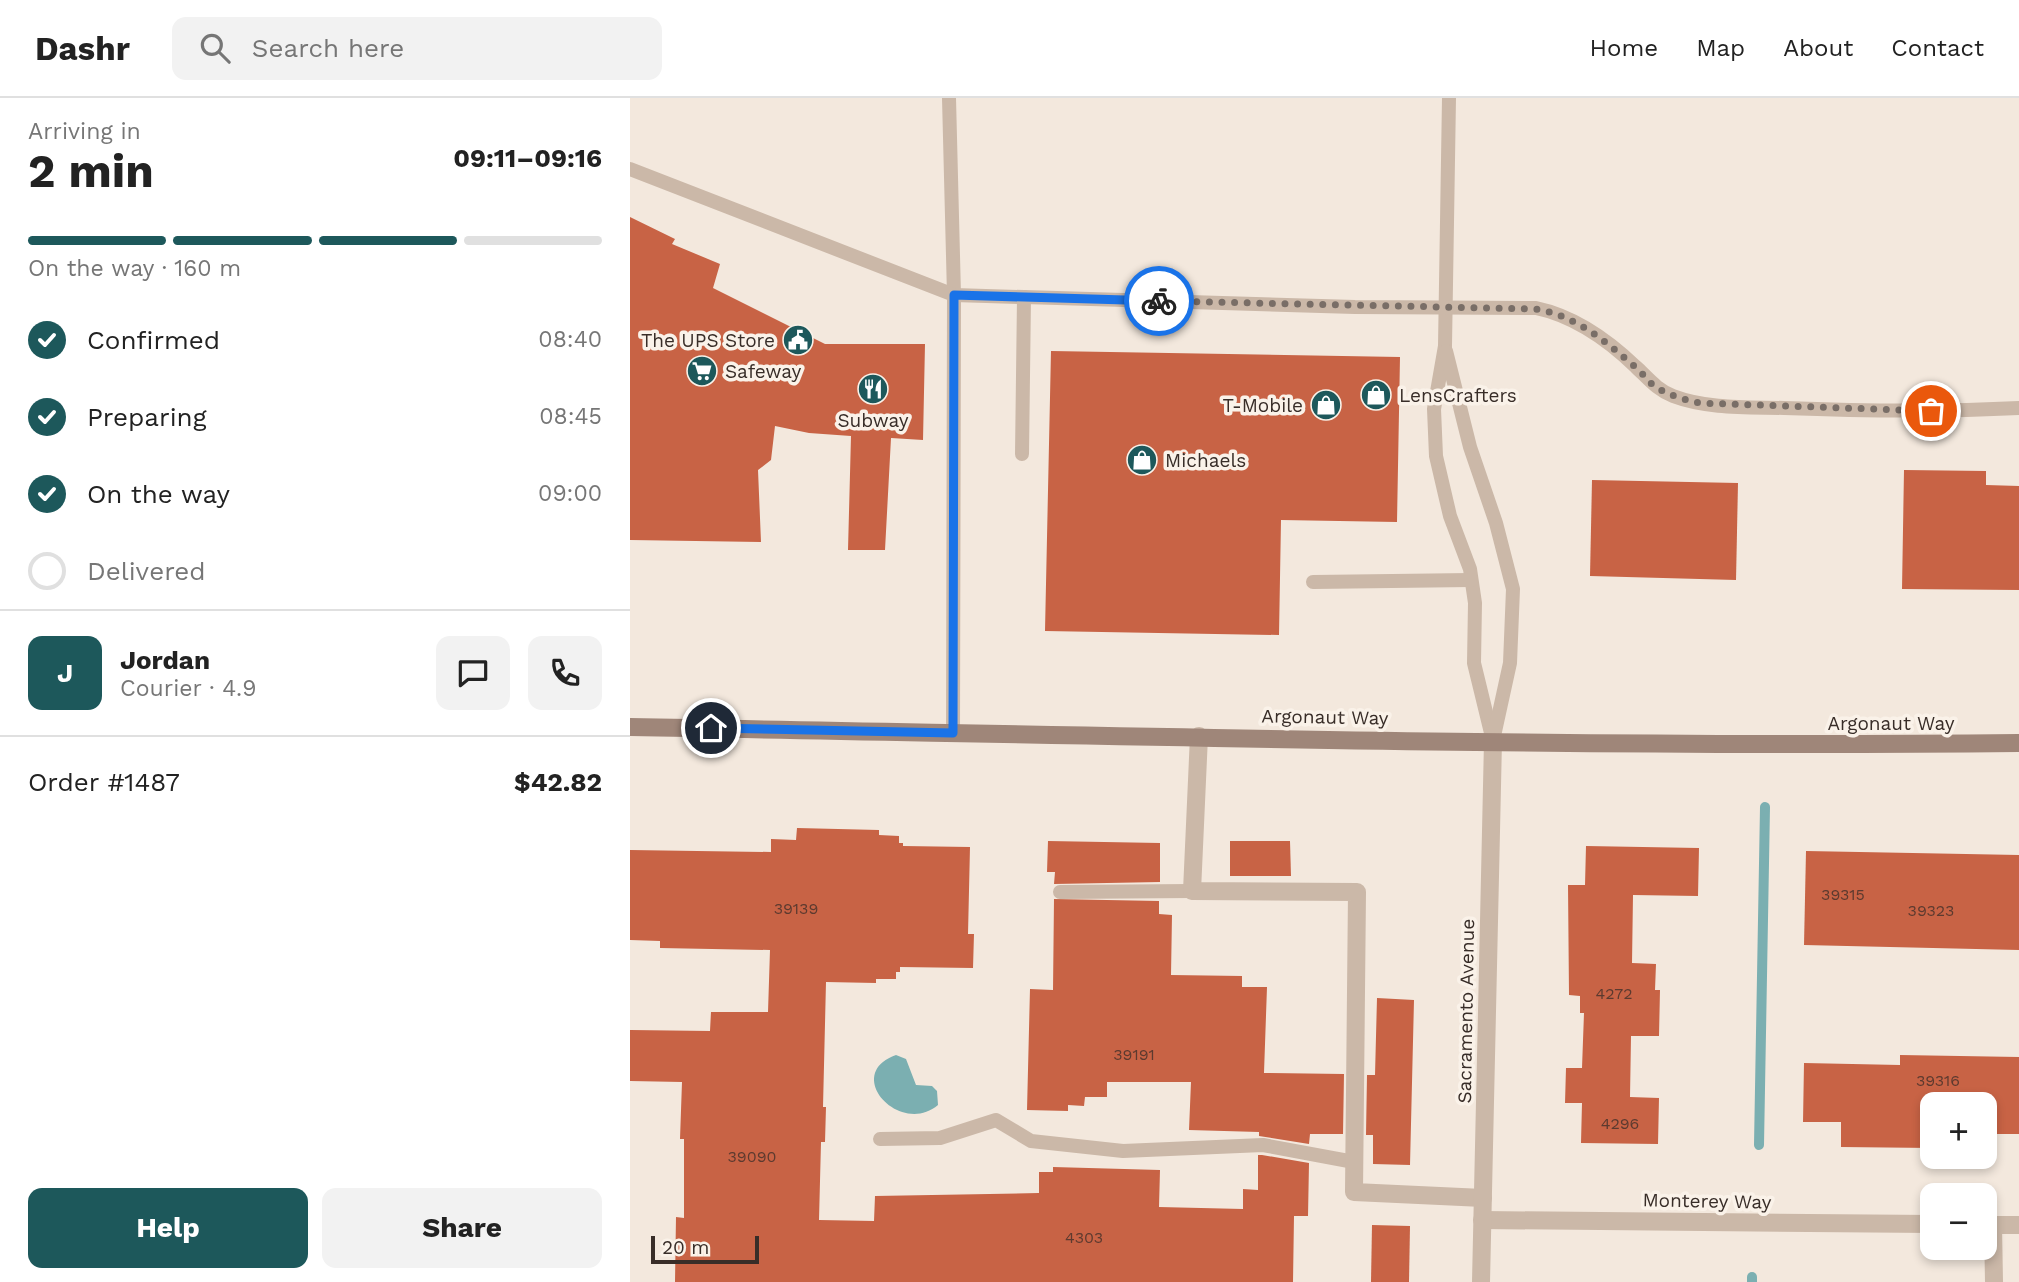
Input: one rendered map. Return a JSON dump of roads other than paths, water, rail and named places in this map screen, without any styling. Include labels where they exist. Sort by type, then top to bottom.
[{"type":"street","name":"Argonaut Way","points":[[630,727],[1840,745],[2019,743]]},
{"type":"street","points":[[1199,736],[1192,891],[1357,892],[1354,1192],[1483,1198]]},
{"type":"street","name":"Sacramento Avenue","points":[[1481,1282],[1493,741]]},
{"type":"street","name":"Monterey Way","points":[[1482,1220],[1920,1224]]},
{"type":"street","points":[[1997,1225],[2019,1225]]},
{"type":"street","points":[[1992,1260],[1994,1282]]},
{"type":"lane","points":[[949,98],[954,295],[953,733]]},
{"type":"lane","points":[[1449,98],[1445,346],[1434,409],[1436,456],[1444,495],[1471,580],[1475,603],[1474,663],[1493,741]]},
{"type":"lane","points":[[630,169],[954,295],[1536,309],[1560,313],[1589,330],[1638,368],[1654,386],[1672,396],[1699,403],[1855,410],[1957,411],[2019,408]]},
{"type":"lane","points":[[1022,454],[1024,297]]},
{"type":"lane","points":[[1445,346],[1470,447],[1496,523],[1513,589],[1510,663],[1493,741]]},
{"type":"lane","points":[[1313,582],[1471,580]]},
{"type":"lane","points":[[1060,892],[1192,891]]},
{"type":"lane","points":[[880,1139],[940,1138],[996,1120],[1031,1141],[1123,1151],[1263,1145],[1354,1162]]},
{"type":"water","points":[[896,1055],[906,1059],[916,1085],[932,1086],[937,1091],[938,1105],[923,1113],[908,1113],[894,1108],[882,1099],[876,1088],[874,1075],[881,1064]]},
{"type":"waterway","points":[[1759,1145],[1765,807]]},
{"type":"waterway","points":[[1752,1277],[1752,1282]]},
{"type":"place","name":"The UPS Store","points":[[798,340]]},
{"type":"place","name":"Safeway","points":[[702,371]]},
{"type":"place","name":"Subway","points":[[873,389]]},
{"type":"place","name":"LensCrafters","points":[[1376,395]]},
{"type":"place","name":"T-Mobile","points":[[1326,405]]},
{"type":"place","name":"Michaels","points":[[1142,460]]}]
